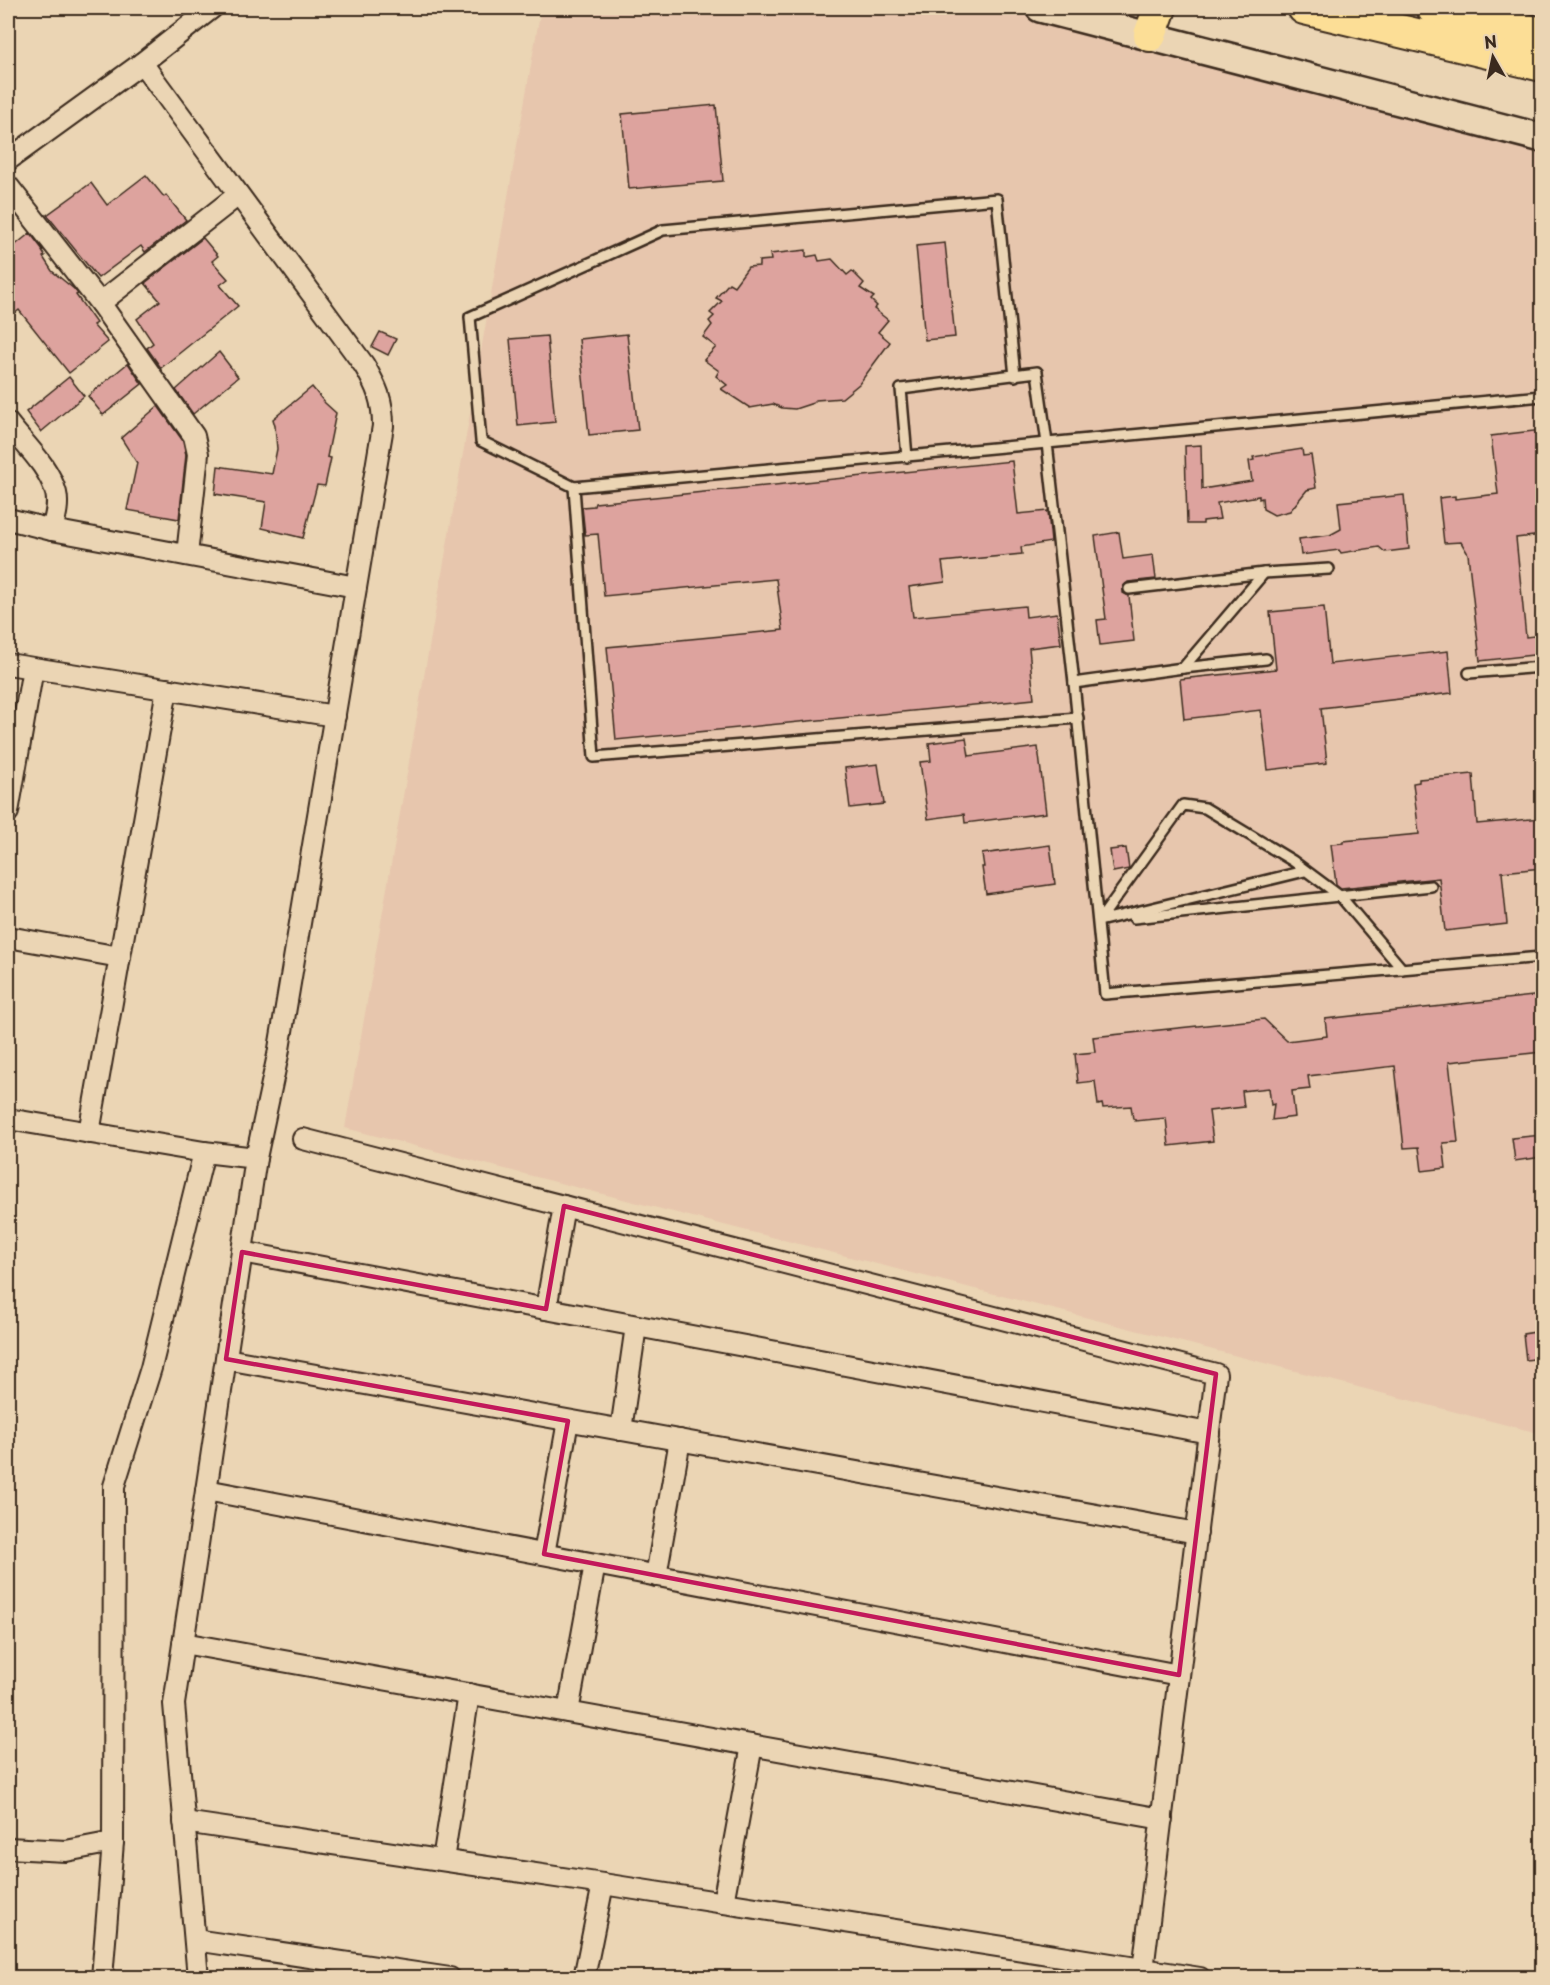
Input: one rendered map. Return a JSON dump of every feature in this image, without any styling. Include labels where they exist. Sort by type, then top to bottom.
[{"type":"highway","points":[[1304,8],[1542,65]]},
{"type":"highway","points":[[1433,8],[1542,34]]},
{"type":"main road","points":[[1040,8],[1155,21],[1542,138]]},
{"type":"street","points":[[8,160],[142,63],[212,8]]},
{"type":"street","points":[[142,63],[364,365],[378,392],[383,410],[383,426],[278,1055],[256,1158],[174,1704],[198,1977]]},
{"type":"street","points":[[8,186],[100,303],[194,436],[198,454],[187,555]]},
{"type":"street","points":[[100,303],[238,195]]},
{"type":"street","points":[[8,423],[45,469],[52,482],[57,506],[52,530]]},
{"type":"street","points":[[8,519],[52,530],[356,588]]},
{"type":"street","points":[[8,664],[335,716]]},
{"type":"street","points":[[8,812],[33,668]]},
{"type":"street","points":[[89,1133],[167,689]]},
{"type":"street","points":[[8,937],[120,957]]},
{"type":"street","points":[[8,1119],[204,1152],[256,1158]]},
{"type":"street","points":[[303,1139],[1216,1374],[1143,1973]]},
{"type":"street","points":[[102,1977],[113,1842],[114,1486],[150,1368],[204,1152]]},
{"type":"street","points":[[546,1309],[564,1206]]},
{"type":"street","points":[[242,1252],[1209,1434]]},
{"type":"street","points":[[621,1430],[636,1326]]},
{"type":"street","points":[[226,1359],[1197,1533]]},
{"type":"street","points":[[544,1554],[568,1420]]},
{"type":"street","points":[[656,1576],[680,1440]]},
{"type":"street","points":[[206,1491],[1179,1675]]},
{"type":"street","points":[[568,1712],[595,1564]]},
{"type":"street","points":[[183,1643],[1162,1818]]},
{"type":"street","points":[[443,1860],[469,1694]]},
{"type":"street","points":[[723,1903],[752,1745]]},
{"type":"street","points":[[184,1822],[603,1884],[1143,1973],[1200,1977]]},
{"type":"street","points":[[8,1848],[66,1851],[113,1842]]},
{"type":"street","points":[[584,1977],[603,1884]]},
{"type":"street","points":[[195,1940],[450,1977]]},
{"type":"lane","points":[[1015,376],[997,199],[663,230],[470,317],[481,441],[574,487],[1542,396]]},
{"type":"lane","points":[[907,457],[901,389],[1037,372],[1074,683],[1105,994],[1542,957]]},
{"type":"lane","points":[[574,487],[594,758],[1077,718]]},
{"type":"lane","points":[[1129,589],[1264,573],[1329,569]]},
{"type":"lane","points":[[1183,668],[1264,573]]},
{"type":"lane","points":[[1074,683],[1266,659]]},
{"type":"lane","points":[[1470,673],[1542,667]]},
{"type":"lane","points":[[1099,921],[1183,805],[1205,808],[1305,871],[1340,896],[1402,969]]},
{"type":"lane","points":[[1099,921],[1305,871]]},
{"type":"lane","points":[[1099,921],[1431,886]]},
{"type":"highlighted area","points":[[564,1206],[1216,1374],[1179,1675],[544,1554],[568,1421],[226,1359],[242,1252],[546,1309]]},
{"type":"shaded area","points":[[541,8],[1038,8],[1542,153],[1542,1434],[345,1128]]},
{"type":"building","points":[[716,105],[723,181],[629,189],[622,114]]},
{"type":"building","points":[[146,175],[186,220],[145,252],[141,246],[98,278],[47,215],[91,183],[107,205]]},
{"type":"building","points":[[30,233],[43,250],[45,256],[43,257],[52,271],[78,294],[76,295],[96,323],[93,325],[108,342],[69,373],[19,310],[8,319],[8,251]]},
{"type":"building","points":[[203,238],[218,256],[212,261],[228,279],[220,285],[238,306],[161,368],[147,348],[153,343],[137,319],[160,301],[145,283]]},
{"type":"building","points":[[945,243],[955,337],[925,340],[916,246]]},
{"type":"building","points":[[806,250],[806,257],[817,255],[819,261],[832,259],[847,275],[852,271],[864,283],[860,288],[874,297],[871,300],[877,306],[874,309],[888,320],[878,332],[890,342],[859,384],[842,398],[816,400],[795,409],[782,408],[773,404],[750,408],[721,389],[727,385],[716,376],[719,371],[704,360],[716,347],[703,337],[712,325],[709,321],[714,316],[710,313],[722,301],[716,298],[729,283],[734,286],[748,267],[759,266],[759,261],[771,260],[770,254]]},
{"type":"building","points":[[380,332],[396,339],[388,355],[372,347]]},
{"type":"building","points":[[627,334],[638,430],[589,435],[579,339]]},
{"type":"building","points":[[547,336],[555,422],[518,426],[510,339]]},
{"type":"building","points":[[219,352],[238,377],[193,414],[176,390]]},
{"type":"building","points":[[128,363],[142,384],[103,415],[88,396]]},
{"type":"building","points":[[69,377],[84,396],[41,432],[26,412]]},
{"type":"building","points":[[312,387],[336,413],[327,457],[331,458],[325,486],[317,485],[303,538],[262,528],[266,502],[215,494],[218,466],[272,474],[277,449],[273,419]]},
{"type":"building","points":[[158,406],[183,441],[186,455],[179,519],[127,510],[137,463],[121,438]]},
{"type":"building","points":[[1542,430],[1542,535],[1516,538],[1526,637],[1542,635],[1542,654],[1480,661],[1468,554],[1461,542],[1444,543],[1439,498],[1455,496],[1455,499],[1498,494],[1491,436]]},
{"type":"building","points":[[1201,445],[1202,489],[1252,481],[1249,461],[1254,460],[1253,457],[1302,449],[1303,456],[1311,455],[1316,488],[1307,490],[1290,511],[1274,515],[1263,509],[1262,498],[1259,499],[1259,496],[1217,503],[1220,519],[1203,521],[1203,524],[1187,524],[1185,446]]},
{"type":"building","points":[[1012,461],[1018,514],[1048,511],[1051,542],[1021,547],[1022,554],[942,562],[945,582],[909,587],[913,617],[1025,606],[1026,617],[1057,613],[1061,644],[1029,648],[1034,699],[616,740],[607,647],[783,630],[776,579],[604,596],[598,534],[585,535],[582,507],[594,506],[595,503]]},
{"type":"building","points":[[1404,495],[1409,549],[1385,552],[1379,547],[1341,553],[1339,550],[1301,555],[1299,539],[1330,535],[1341,529],[1338,502]]},
{"type":"building","points":[[1119,532],[1123,559],[1153,555],[1156,579],[1128,582],[1123,587],[1123,593],[1129,596],[1134,641],[1100,645],[1097,620],[1106,619],[1095,536]]},
{"type":"building","points":[[1324,607],[1330,664],[1448,651],[1452,693],[1321,708],[1327,763],[1268,770],[1261,710],[1184,719],[1180,679],[1276,669],[1270,612]]},
{"type":"building","points":[[966,738],[969,756],[1038,747],[1046,813],[965,823],[964,814],[928,819],[920,762],[931,761],[929,743]]},
{"type":"building","points":[[878,764],[884,804],[850,808],[845,768]]},
{"type":"building","points":[[1473,774],[1477,824],[1542,818],[1542,868],[1502,872],[1507,924],[1445,931],[1439,878],[1341,888],[1336,884],[1331,844],[1419,834],[1413,783],[1419,782],[1419,779]]},
{"type":"building","points":[[1050,845],[1055,884],[986,894],[982,854]]},
{"type":"building","points":[[1126,848],[1129,869],[1113,872],[1110,850]]},
{"type":"building","points":[[1542,995],[1542,1052],[1449,1062],[1458,1142],[1443,1143],[1446,1168],[1422,1171],[1419,1147],[1404,1148],[1395,1066],[1308,1076],[1310,1089],[1292,1091],[1295,1117],[1272,1120],[1274,1104],[1271,1105],[1269,1088],[1242,1091],[1244,1107],[1209,1111],[1213,1141],[1169,1146],[1166,1118],[1135,1121],[1131,1106],[1103,1108],[1102,1104],[1098,1105],[1095,1081],[1078,1083],[1075,1054],[1095,1052],[1093,1037],[1264,1019],[1287,1041],[1327,1036],[1325,1019]]},
{"type":"building","points":[[1542,1135],[1542,1157],[1515,1161],[1512,1138]]},
{"type":"building","points":[[1542,1331],[1542,1358],[1526,1360],[1523,1334]]}]
